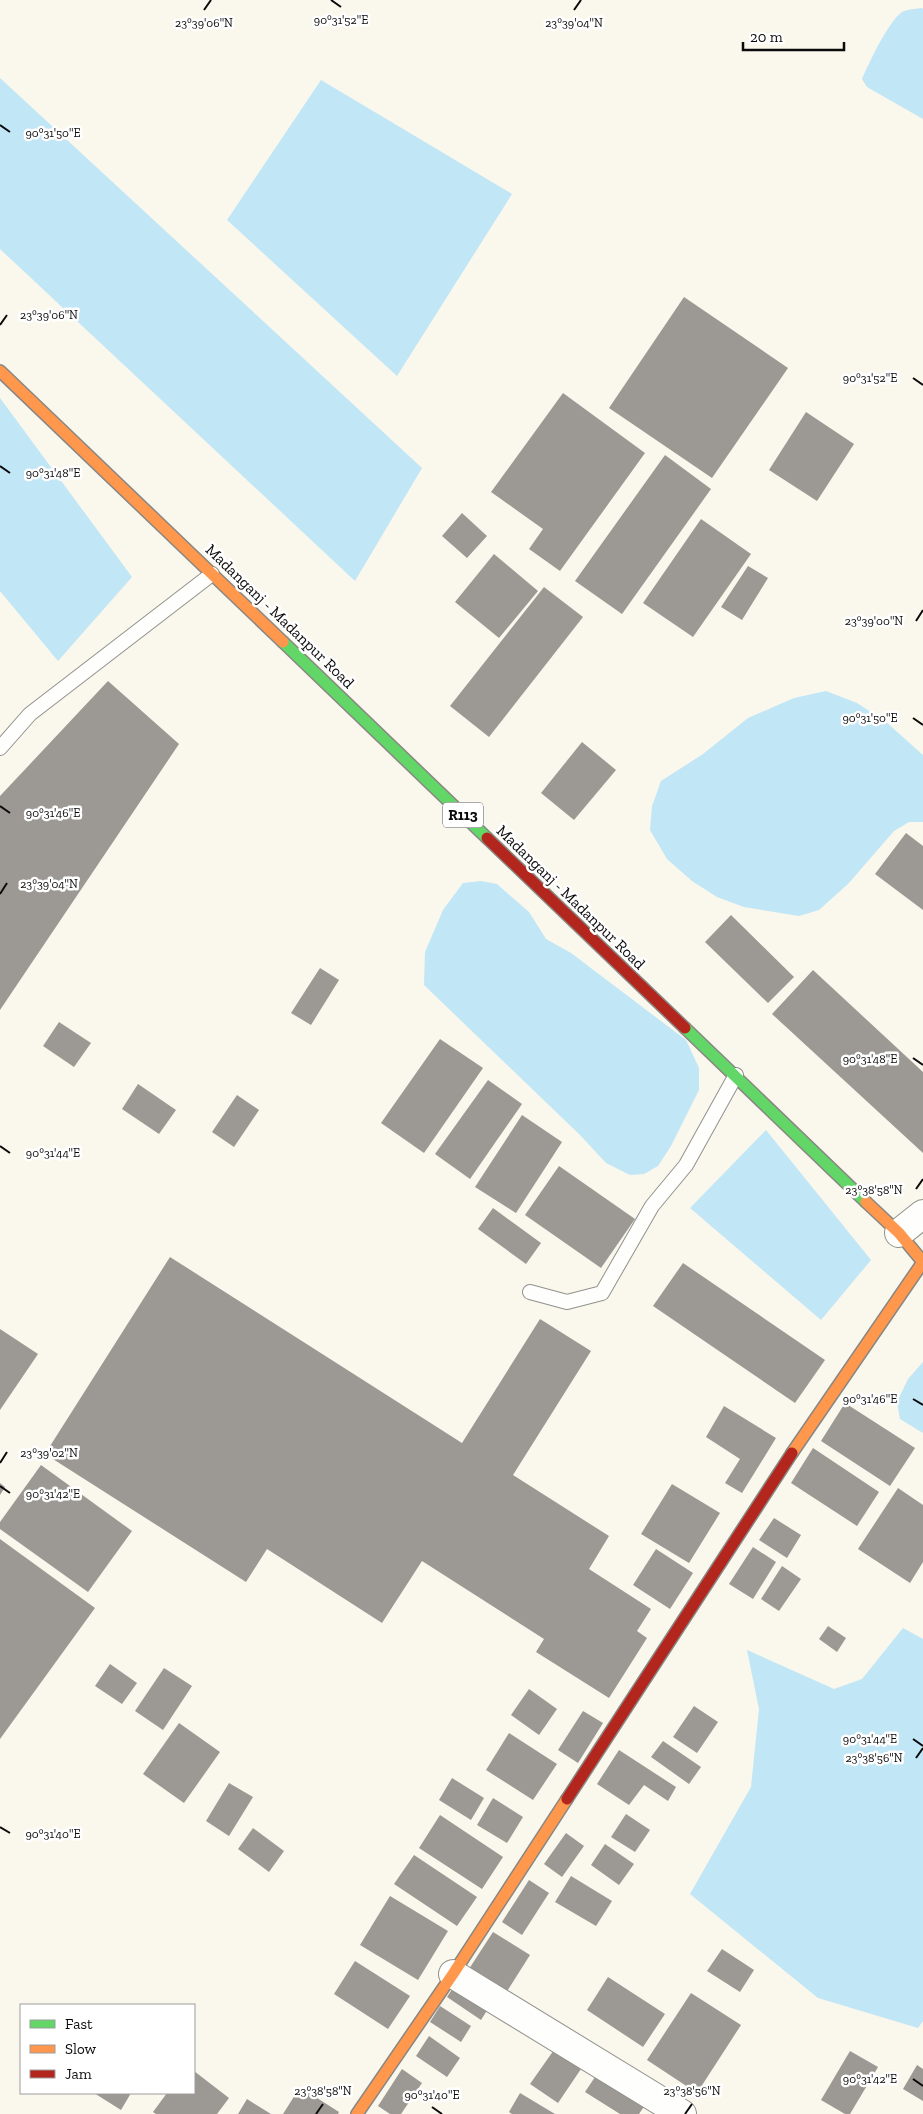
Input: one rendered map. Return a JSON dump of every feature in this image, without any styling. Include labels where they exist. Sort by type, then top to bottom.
[{"type":"main road","name":"Madanganj - Madanpur Road","points":[[0,370],[545,895],[736,1075],[899,1233],[923,1262]]},
{"type":"main road","points":[[357,2114],[453,1974],[801,1439],[923,1262]]},
{"type":"street","points":[[899,1233],[923,1214]]},
{"type":"street","points":[[453,1974],[682,2114]]},
{"type":"lane","points":[[0,748],[30,714],[212,574]]},
{"type":"lane","points":[[530,1292],[567,1302],[602,1294],[652,1206],[686,1165],[736,1075]]},
{"type":"water","points":[[922,8],[923,119],[867,87],[862,79],[879,43],[891,24],[902,12]]},
{"type":"water","points":[[0,78],[422,468],[355,581],[0,249]]},
{"type":"water","points":[[321,80],[512,194],[397,376],[227,220]]},
{"type":"water","points":[[0,398],[132,577],[58,661],[0,591]]},
{"type":"water","points":[[826,691],[857,703],[885,721],[923,755],[923,822],[909,822],[894,831],[848,884],[819,910],[799,916],[744,907],[717,897],[692,881],[667,859],[650,830],[652,806],[661,781],[703,754],[748,718],[794,698]]},
{"type":"water","points":[[481,881],[497,884],[529,912],[546,939],[571,953],[686,1040],[699,1068],[699,1090],[671,1146],[658,1166],[644,1174],[630,1175],[606,1163],[580,1135],[424,985],[425,952],[443,910],[463,883]]},
{"type":"water","points":[[766,1130],[871,1260],[821,1320],[690,1208]]},
{"type":"water","points":[[923,1362],[923,1433],[900,1419],[897,1402],[908,1379]]},
{"type":"water","points":[[903,1628],[923,1639],[923,2021],[918,2028],[818,1998],[690,1894],[751,1787],[759,1709],[747,1650],[834,1689],[862,1679]]},
{"type":"building","points":[[684,297],[788,368],[712,478],[609,408]]},
{"type":"building","points":[[563,393],[645,453],[560,571],[529,549],[543,529],[491,492]]},
{"type":"building","points":[[806,412],[854,444],[817,501],[769,470]]},
{"type":"building","points":[[665,455],[711,489],[622,614],[575,581]]},
{"type":"building","points":[[462,513],[487,536],[467,558],[442,536]]},
{"type":"building","points":[[701,519],[751,554],[693,637],[643,603]]},
{"type":"building","points":[[494,554],[538,591],[499,638],[455,602]]},
{"type":"building","points":[[748,566],[768,578],[742,620],[721,607]]},
{"type":"building","points":[[544,587],[583,617],[489,737],[450,706]]},
{"type":"building","points":[[108,681],[179,744],[0,1010],[0,796]]},
{"type":"building","points":[[582,742],[616,770],[574,820],[541,793]]},
{"type":"building","points":[[906,833],[923,846],[923,910],[875,874]]},
{"type":"building","points":[[731,915],[794,977],[768,1003],[705,942]]},
{"type":"building","points":[[320,968],[339,980],[311,1025],[291,1013]]},
{"type":"building","points":[[813,970],[923,1072],[923,1153],[772,1014]]},
{"type":"building","points":[[59,1022],[91,1043],[74,1067],[43,1046]]},
{"type":"building","points":[[440,1039],[483,1068],[424,1153],[381,1123]]},
{"type":"building","points":[[488,1080],[522,1104],[470,1179],[435,1154]]},
{"type":"building","points":[[138,1084],[176,1110],[159,1134],[122,1109]]},
{"type":"building","points":[[237,1095],[259,1110],[234,1147],[212,1132]]},
{"type":"building","points":[[522,1115],[562,1142],[516,1213],[475,1187]]},
{"type":"building","points":[[559,1166],[635,1219],[601,1268],[525,1215]]},
{"type":"building","points":[[493,1208],[541,1243],[526,1264],[478,1229]]},
{"type":"building","points":[[170,1257],[462,1443],[540,1319],[591,1351],[513,1475],[609,1536],[589,1569],[651,1609],[637,1631],[647,1638],[609,1698],[536,1652],[544,1639],[422,1561],[382,1623],[267,1549],[246,1582],[45,1454]]},
{"type":"building","points":[[683,1263],[825,1360],[795,1403],[653,1306]]},
{"type":"building","points":[[0,1329],[38,1354],[0,1410]]},
{"type":"building","points":[[845,1403],[915,1448],[890,1486],[821,1441]]},
{"type":"building","points":[[724,1406],[776,1438],[742,1493],[725,1483],[740,1459],[706,1437]]},
{"type":"building","points":[[813,1448],[879,1492],[857,1526],[791,1483]]},
{"type":"building","points":[[41,1465],[132,1531],[88,1592],[0,1529],[0,1522]]},
{"type":"building","points":[[0,1483],[5,1487],[0,1495]]},
{"type":"building","points":[[672,1484],[720,1513],[689,1563],[641,1534]]},
{"type":"building","points":[[898,1488],[923,1505],[923,1562],[910,1583],[858,1549]]},
{"type":"building","points":[[774,1518],[801,1535],[787,1558],[759,1540]]},
{"type":"building","points":[[0,1539],[95,1608],[0,1739]]},
{"type":"building","points":[[753,1547],[776,1562],[753,1599],[729,1584]]},
{"type":"building","points":[[656,1549],[693,1573],[670,1609],[633,1585]]},
{"type":"building","points":[[782,1566],[801,1579],[779,1611],[761,1599]]},
{"type":"building","points":[[828,1626],[846,1638],[837,1652],[819,1639]]},
{"type":"building","points":[[110,1664],[137,1683],[122,1704],[95,1686]]},
{"type":"building","points":[[164,1668],[192,1686],[163,1730],[135,1711]]},
{"type":"building","points":[[529,1689],[557,1709],[539,1735],[511,1715]]},
{"type":"building","points":[[694,1706],[718,1722],[697,1753],[673,1737]]},
{"type":"building","points":[[583,1711],[603,1723],[578,1763],[558,1750]]},
{"type":"building","points":[[179,1723],[220,1752],[184,1803],[143,1774]]},
{"type":"building","points":[[509,1733],[557,1764],[533,1800],[486,1770]]},
{"type":"building","points":[[663,1741],[701,1767],[689,1784],[651,1757]]},
{"type":"building","points":[[619,1750],[676,1787],[668,1801],[644,1785],[629,1805],[597,1784]]},
{"type":"building","points":[[452,1778],[484,1798],[471,1820],[439,1800]]},
{"type":"building","points":[[229,1783],[253,1797],[229,1836],[206,1821]]},
{"type":"building","points":[[493,1798],[523,1817],[507,1843],[477,1825]]},
{"type":"building","points":[[626,1814],[650,1830],[635,1852],[611,1837]]},
{"type":"building","points":[[440,1815],[503,1857],[482,1889],[419,1848]]},
{"type":"building","points":[[253,1828],[284,1851],[269,1872],[238,1849]]},
{"type":"building","points":[[566,1833],[584,1846],[562,1877],[544,1864]]},
{"type":"building","points":[[605,1844],[634,1864],[619,1885],[591,1865]]},
{"type":"building","points":[[414,1855],[477,1897],[457,1926],[394,1884]]},
{"type":"building","points":[[571,1876],[612,1901],[596,1926],[555,1902]]},
{"type":"building","points":[[529,1880],[549,1893],[522,1935],[502,1922]]},
{"type":"building","points":[[390,1896],[448,1931],[418,1980],[360,1945]]},
{"type":"building","points":[[493,1932],[530,1955],[504,1996],[467,1972]]},
{"type":"building","points":[[722,1949],[754,1970],[740,1992],[707,1971]]},
{"type":"building","points":[[355,1961],[410,1996],[388,2029],[334,1994]]},
{"type":"building","points":[[608,1977],[665,2014],[643,2047],[587,2010]]},
{"type":"building","points":[[457,1982],[491,2004],[481,2020],[447,1997]]},
{"type":"building","points":[[691,1993],[741,2025],[697,2093],[647,2060]]},
{"type":"building","points":[[440,2006],[471,2026],[461,2042],[430,2022]]},
{"type":"building","points":[[429,2036],[460,2058],[447,2077],[416,2056]]},
{"type":"building","points":[[556,2047],[583,2066],[558,2103],[530,2084]]},
{"type":"building","points":[[850,2051],[878,2067],[850,2114],[845,2114],[821,2100]]},
{"type":"building","points":[[917,2065],[923,2069],[923,2101],[903,2089]]},
{"type":"building","points":[[402,2069],[422,2083],[401,2114],[390,2114],[378,2106]]},
{"type":"building","points":[[599,2071],[647,2102],[639,2114],[620,2114],[585,2092]]},
{"type":"building","points":[[195,2072],[229,2098],[217,2114],[156,2114],[153,2112],[166,2094],[195,2094]]},
{"type":"building","points":[[300,2087],[339,2112],[338,2114],[283,2114]]},
{"type":"building","points":[[520,2093],[555,2114],[512,2114],[509,2112]]},
{"type":"building","points":[[96,2094],[130,2094],[121,2110]]},
{"type":"building","points":[[247,2099],[271,2114],[238,2114]]},
{"type":"traffic: fast","points":[[283,642],[487,838]]},
{"type":"traffic: fast","points":[[685,1028],[866,1202]]},
{"type":"traffic: slow","points":[[0,371],[283,642]]},
{"type":"traffic: slow","points":[[866,1202],[899,1233],[923,1262]]},
{"type":"traffic: slow","points":[[792,1453],[923,1262]]},
{"type":"traffic: slow","points":[[357,2114],[453,1974],[567,1799]]},
{"type":"traffic: jam","points":[[487,838],[685,1028]]},
{"type":"traffic: jam","points":[[567,1799],[792,1453]]}]
